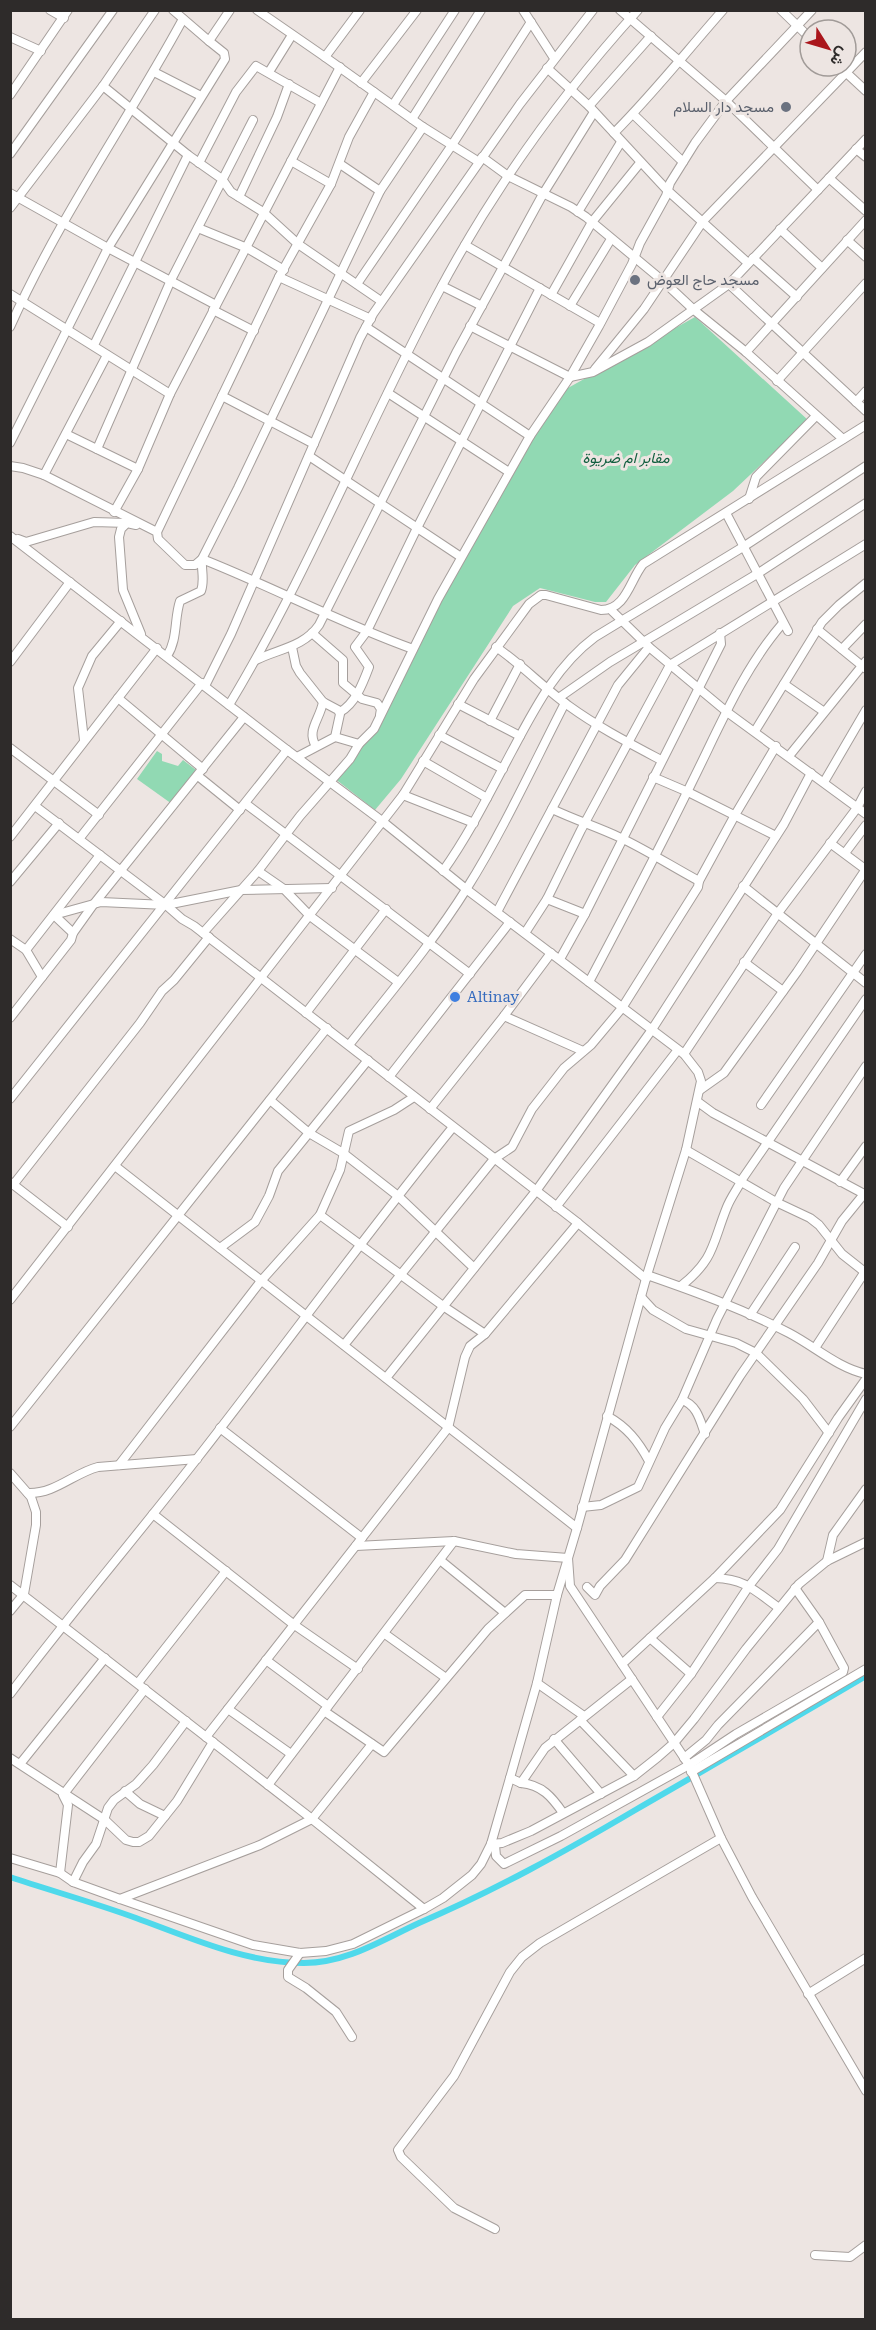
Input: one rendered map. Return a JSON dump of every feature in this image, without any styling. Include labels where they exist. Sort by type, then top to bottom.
[{"type":"street","points":[[12,90],[66,14],[50,10]]},
{"type":"street","points":[[10,154],[113,10]]},
{"type":"street","points":[[10,208],[14,195],[103,86],[155,10]]},
{"type":"street","points":[[10,443],[108,248],[225,59],[224,53],[173,10]]},
{"type":"street","points":[[209,41],[230,10]]},
{"type":"street","points":[[257,10],[423,127],[508,176],[578,212],[592,222],[633,258],[663,280],[694,310],[746,352],[843,439]]},
{"type":"street","points":[[360,83],[417,10]]},
{"type":"street","points":[[393,105],[455,10]]},
{"type":"street","points":[[412,119],[481,10]]},
{"type":"street","points":[[523,10],[554,58]]},
{"type":"street","points":[[79,839],[204,685],[255,580],[274,531],[366,327],[381,301],[554,58],[593,10]]},
{"type":"street","points":[[621,10],[726,101],[818,190]]},
{"type":"street","points":[[229,705],[289,597],[406,355],[465,245],[508,176],[570,91],[638,10]]},
{"type":"street","points":[[614,133],[672,72],[679,60],[723,10]]},
{"type":"street","points":[[68,1227],[12,1184],[140,1023],[162,991],[174,980],[241,890],[329,781],[350,759],[359,744],[372,733],[461,557],[530,436],[570,376],[600,323],[665,200],[667,189],[683,162],[726,101],[798,26],[781,10]]},
{"type":"street","points":[[326,57],[357,12]]},
{"type":"street","points":[[10,327],[63,224],[132,110],[183,19]]},
{"type":"street","points":[[357,284],[452,145],[531,22]]},
{"type":"street","points":[[269,72],[292,34]]},
{"type":"street","points":[[255,660],[291,647],[312,633],[325,614],[442,378],[543,194],[591,109],[651,36]]},
{"type":"street","points":[[10,38],[41,51]]},
{"type":"street","points":[[199,163],[236,92],[253,68],[260,66],[321,103]]},
{"type":"street","points":[[114,512],[138,469],[170,394],[340,67]]},
{"type":"street","points":[[547,68],[591,109],[667,189],[797,297]]},
{"type":"street","points":[[154,72],[201,96]]},
{"type":"street","points":[[593,372],[641,314],[703,221],[834,78]]},
{"type":"street","points":[[852,78],[866,91]]},
{"type":"street","points":[[239,197],[277,117],[289,84]]},
{"type":"street","points":[[103,86],[188,155],[222,179],[231,192],[263,213],[298,244],[381,301]]},
{"type":"street","points":[[374,92],[349,137],[331,184],[282,274],[157,532],[159,539],[185,565],[195,565],[201,559],[380,191],[423,127]]},
{"type":"street","points":[[633,114],[683,162]]},
{"type":"street","points":[[97,449],[171,280],[253,120]]},
{"type":"street","points":[[470,326],[570,376],[593,372],[648,342],[729,284],[866,139]]},
{"type":"street","points":[[578,212],[621,142]]},
{"type":"street","points":[[856,149],[866,157]]},
{"type":"street","points":[[94,345],[188,155]]},
{"type":"street","points":[[291,161],[331,184]]},
{"type":"street","points":[[551,295],[592,222],[640,163]]},
{"type":"street","points":[[340,164],[380,191]]},
{"type":"street","points":[[829,178],[866,211]]},
{"type":"street","points":[[14,195],[63,224],[171,280],[254,331]]},
{"type":"street","points":[[746,352],[866,220]]},
{"type":"street","points":[[198,228],[247,248],[282,274],[327,300],[371,319]]},
{"type":"street","points":[[780,229],[822,268]]},
{"type":"street","points":[[570,306],[611,239]]},
{"type":"street","points":[[847,240],[866,257]]},
{"type":"street","points":[[465,245],[600,323]]},
{"type":"street","points":[[777,381],[866,283]]},
{"type":"street","points":[[729,284],[866,411]]},
{"type":"street","points":[[442,286],[482,306]]},
{"type":"street","points":[[340,712],[348,707],[357,694],[369,667],[355,647],[367,631],[461,440],[540,288]]},
{"type":"street","points":[[10,294],[170,394]]},
{"type":"street","points":[[366,327],[480,405],[530,436]]},
{"type":"street","points":[[44,475],[107,355]]},
{"type":"street","points":[[856,402],[866,391]]},
{"type":"street","points":[[388,393],[509,472]]},
{"type":"street","points":[[222,396],[314,444]]},
{"type":"street","points":[[749,498],[756,477],[816,416]]},
{"type":"street","points":[[10,1300],[403,795],[458,704],[496,647],[529,604],[543,594],[601,609],[610,609],[623,598],[643,564],[866,425]]},
{"type":"street","points":[[66,434],[138,469]]},
{"type":"street","points":[[309,456],[461,557]]},
{"type":"street","points":[[10,466],[44,475],[140,526]]},
{"type":"street","points":[[443,871],[474,824],[520,736],[569,658],[621,621],[743,547],[866,466]]},
{"type":"street","points":[[348,1045],[429,942],[466,889],[494,842],[563,700],[610,662],[646,644],[866,503]]},
{"type":"street","points":[[726,513],[788,631]]},
{"type":"street","points":[[10,536],[26,542],[94,522],[127,523],[157,532]]},
{"type":"street","points":[[127,523],[121,529],[119,537],[123,590],[142,636]]},
{"type":"street","points":[[10,536],[681,1053],[698,1072],[701,1081],[686,1150],[641,1297],[557,1595],[537,1683],[493,1844],[472,1875],[443,1898],[353,1944],[326,1951],[300,1953],[253,1945],[73,1882],[60,1873],[10,1858]]},
{"type":"street","points":[[525,933],[547,899],[670,665],[866,544]]},
{"type":"street","points":[[201,559],[255,580],[325,614],[413,649]]},
{"type":"street","points":[[167,656],[174,640],[176,611],[180,601],[201,591],[204,583],[201,559]]},
{"type":"street","points":[[10,663],[70,582]]},
{"type":"street","points":[[755,731],[817,629],[834,610],[866,583]]},
{"type":"street","points":[[610,609],[646,644],[727,712],[866,814]]},
{"type":"street","points":[[83,743],[84,730],[78,688],[92,656],[121,621]]},
{"type":"street","points":[[589,982],[656,856],[727,712],[764,647],[783,623]]},
{"type":"street","points":[[842,649],[866,624]]},
{"type":"street","points":[[789,756],[823,711],[864,664],[817,629]]},
{"type":"street","points":[[312,633],[343,660],[343,682],[362,699],[377,703],[381,709],[379,719]]},
{"type":"street","points":[[560,959],[721,644],[720,633]]},
{"type":"street","points":[[497,912],[618,685],[646,644]]},
{"type":"street","points":[[291,647],[297,669],[323,702],[340,712]]},
{"type":"street","points":[[496,647],[598,726],[661,760]]},
{"type":"street","points":[[10,837],[157,648]]},
{"type":"street","points":[[490,721],[520,664]]},
{"type":"street","points":[[784,684],[823,711]]},
{"type":"street","points":[[118,698],[162,734],[200,772],[243,807],[287,834],[470,974]]},
{"type":"street","points":[[316,746],[311,739],[311,733],[321,714],[323,702]]},
{"type":"street","points":[[458,704],[520,736]]},
{"type":"street","points":[[824,782],[866,710]]},
{"type":"street","points":[[335,737],[340,722],[340,712]]},
{"type":"street","points":[[10,1018],[71,940],[73,933],[93,905],[244,717]]},
{"type":"street","points":[[439,735],[503,769]]},
{"type":"street","points":[[297,757],[335,737],[359,744]]},
{"type":"street","points":[[344,1345],[494,1159],[509,1150],[532,1109],[564,1068],[583,1051],[622,1008],[698,887],[699,881],[735,815],[776,746]]},
{"type":"street","points":[[10,748],[99,814]]},
{"type":"street","points":[[10,1099],[287,750]]},
{"type":"street","points":[[423,761],[487,798]]},
{"type":"street","points":[[386,1378],[536,1191],[651,1031],[776,836],[811,773]]},
{"type":"street","points":[[653,777],[776,836]]},
{"type":"street","points":[[556,1207],[681,1053],[778,913],[866,792]]},
{"type":"street","points":[[403,795],[474,824]]},
{"type":"street","points":[[35,806],[327,1028],[647,1277],[725,1302],[774,1325],[852,1371],[866,1374]]},
{"type":"street","points":[[552,809],[623,839],[699,881]]},
{"type":"street","points":[[10,882],[59,824]]},
{"type":"street","points":[[845,853],[866,825]]},
{"type":"street","points":[[700,1090],[724,1073],[783,991],[865,869],[830,843]]},
{"type":"street","points":[[26,950],[100,855]]},
{"type":"street","points":[[258,871],[284,889],[310,916],[398,982]]},
{"type":"street","points":[[743,886],[866,983]]},
{"type":"street","points":[[54,915],[101,902],[166,905],[241,890],[332,888]]},
{"type":"street","points":[[547,899],[585,914]]},
{"type":"street","points":[[306,1013],[386,909]]},
{"type":"street","points":[[54,915],[73,933]]},
{"type":"street","points":[[389,1077],[510,922]]},
{"type":"street","points":[[10,939],[26,950],[42,977]]},
{"type":"street","points":[[430,1109],[551,953]]},
{"type":"street","points":[[761,1105],[866,954]]},
{"type":"street","points":[[744,962],[783,991]]},
{"type":"street","points":[[681,1287],[697,1274],[711,1254],[728,1205],[741,1182],[770,1143],[866,999]]},
{"type":"street","points":[[504,1016],[583,1051]]},
{"type":"street","points":[[10,1427],[327,1028]]},
{"type":"street","points":[[220,1248],[255,1222],[278,1171],[368,1060]]},
{"type":"street","points":[[582,1507],[601,1505],[634,1490],[644,1476],[649,1461],[682,1400],[725,1302],[776,1202],[866,1066]]},
{"type":"street","points":[[119,1465],[261,1281],[320,1215],[336,1179],[349,1131],[414,1097]]},
{"type":"street","points":[[270,1100],[309,1133],[343,1153],[398,1196],[474,1268]]},
{"type":"street","points":[[587,1587],[595,1595],[600,1586],[626,1560],[774,1325],[831,1242],[842,1221],[865,1194],[801,1162],[713,1113],[698,1102]]},
{"type":"street","points":[[10,1694],[197,1459],[453,1127]]},
{"type":"street","points":[[840,1182],[866,1146]]},
{"type":"street","points":[[686,1150],[776,1202],[810,1218],[831,1242],[865,1273],[815,1348]]},
{"type":"street","points":[[115,1166],[577,1528]]},
{"type":"street","points":[[320,1215],[443,1306],[486,1334]]},
{"type":"street","points":[[10,1758],[63,1795],[105,1820],[126,1840],[140,1842],[149,1836],[177,1801],[228,1709],[448,1428],[465,1357],[470,1346],[486,1334],[578,1223]]},
{"type":"street","points":[[750,1315],[795,1247]]},
{"type":"street","points":[[641,1297],[653,1310],[686,1329],[736,1343],[756,1353],[803,1398],[829,1433]]},
{"type":"street","points":[[622,1664],[715,1578],[780,1510],[866,1379]]},
{"type":"street","points":[[657,1717],[691,1674],[748,1586],[778,1549],[866,1399]]},
{"type":"street","points":[[682,1400],[689,1403],[696,1411],[705,1434]]},
{"type":"street","points":[[607,1416],[622,1424],[633,1435],[649,1461]]},
{"type":"street","points":[[220,1428],[362,1538]]},
{"type":"street","points":[[28,1493],[50,1490],[85,1470],[197,1459]]},
{"type":"street","points":[[10,1473],[28,1493],[35,1506],[36,1525],[24,1594],[10,1611]]},
{"type":"street","points":[[827,1561],[833,1534],[866,1489]]},
{"type":"street","points":[[153,1514],[293,1624],[357,1669]]},
{"type":"street","points":[[356,1546],[454,1541],[516,1554],[568,1558]]},
{"type":"street","points":[[268,1785],[454,1541]]},
{"type":"street","points":[[493,1844],[531,1831],[634,1776],[674,1743],[795,1588],[827,1561],[866,1542]]},
{"type":"street","points":[[568,1558],[570,1586],[688,1765],[752,1898],[866,2091]]},
{"type":"street","points":[[440,1560],[505,1613]]},
{"type":"street","points":[[63,1795],[226,1571]]},
{"type":"street","points":[[715,1578],[738,1580],[779,1608]]},
{"type":"street","points":[[10,1585],[312,1819],[424,1909]]},
{"type":"street","points":[[688,1765],[736,1734],[843,1672],[844,1668],[819,1622],[795,1588]]},
{"type":"street","points":[[266,1660],[384,1752],[488,1629],[505,1613],[525,1595],[557,1595]]},
{"type":"street","points":[[688,1765],[718,1725],[819,1622]]},
{"type":"street","points":[[385,1634],[446,1678]]},
{"type":"street","points":[[650,1638],[691,1674]]},
{"type":"street","points":[[20,1764],[105,1658]]},
{"type":"street","points":[[493,1844],[496,1856],[504,1864],[561,1836],[866,1669]]},
{"type":"street","points":[[521,1783],[538,1757],[554,1740],[632,1679]]},
{"type":"street","points":[[537,1683],[582,1718],[634,1776]]},
{"type":"street","points":[[228,1709],[291,1754]]},
{"type":"street","points":[[73,1882],[82,1862],[96,1844],[108,1808],[125,1791],[136,1784],[186,1722]]},
{"type":"street","points":[[554,1740],[601,1794]]},
{"type":"street","points":[[120,1899],[260,1845],[312,1819],[372,1744]]},
{"type":"street","points":[[510,1778],[521,1783],[532,1784],[547,1792],[563,1813]]},
{"type":"street","points":[[125,1791],[140,1804],[165,1816]]},
{"type":"street","points":[[60,1873],[68,1805],[63,1795]]},
{"type":"street","points":[[495,2229],[454,2208],[442,2199],[400,2157],[398,2150],[454,2076],[510,1972],[522,1957],[540,1943],[722,1838]]},
{"type":"street","points":[[300,1953],[288,1970],[288,1977],[336,2012],[352,2037]]},
{"type":"street","points":[[808,1994],[866,1958]]},
{"type":"street","points":[[815,2255],[850,2257],[866,2245]]},
{"type":"green space","name":"مقابر ام ضريوة","points":[[695,317],[808,420],[733,491],[635,565],[606,602],[595,602],[540,588],[513,606],[401,779],[375,810],[334,778],[377,726],[452,577],[559,393]]},
{"type":"green space","points":[[157,751],[162,754],[162,761],[178,766],[183,760],[196,770],[172,804],[137,779]]},
{"type":"waterway","points":[[10,1877],[105,1907],[239,1954],[282,1962],[304,1963],[335,1959],[378,1943],[529,1870],[866,1676]]},
{"type":"place","name":"مسجد دار السلام","points":[[786,107]]},
{"type":"place","name":"مسجد حاج العوض","points":[[635,280]]},
{"type":"place","name":"Altinay","points":[[455,997]]}]
